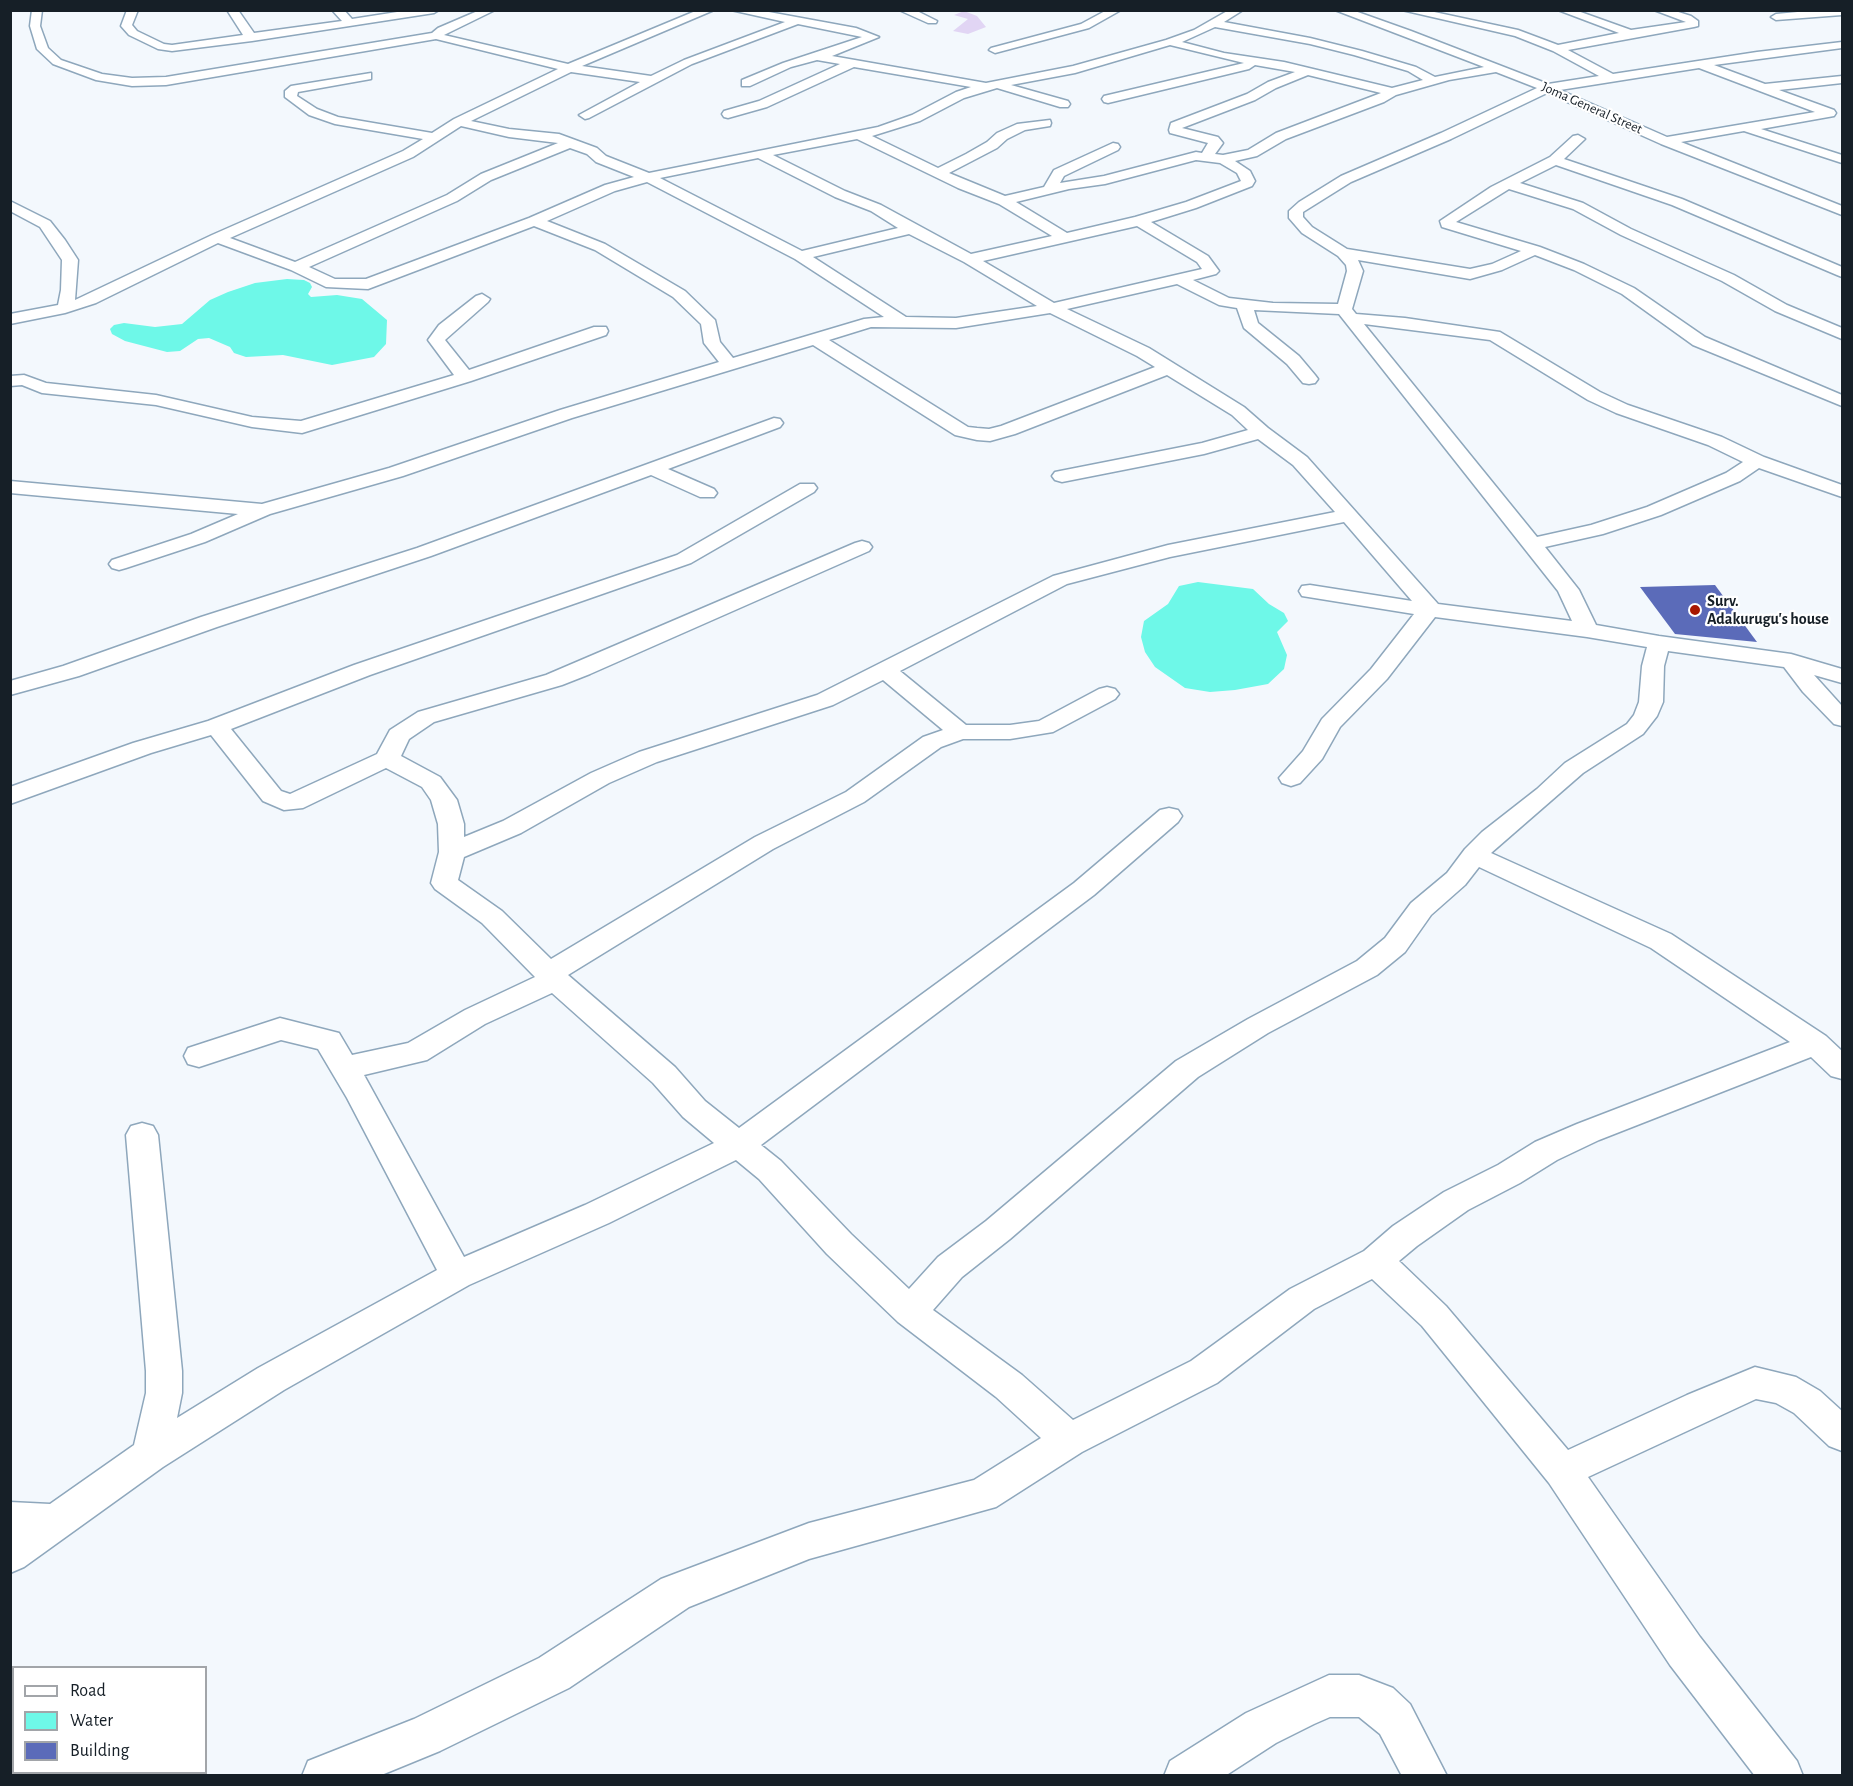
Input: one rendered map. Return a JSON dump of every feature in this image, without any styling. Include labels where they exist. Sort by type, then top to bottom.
[{"type":"street","points":[[37,10],[35,26],[43,49],[57,62],[100,77],[132,81],[166,81],[436,36],[569,69],[652,80]]},
{"type":"street","points":[[134,10],[126,26],[133,33],[162,47],[252,38],[434,10]]},
{"type":"street","points":[[232,10],[238,22],[252,38]]},
{"type":"street","points":[[457,10],[487,12]]},
{"type":"street","points":[[10,319],[65,308],[90,300],[217,238],[408,154],[459,122],[569,69],[709,10]]},
{"type":"street","points":[[736,10],[858,31],[873,37],[818,57],[787,65],[746,83]]},
{"type":"street","points":[[904,10],[932,21]]},
{"type":"street","points":[[995,50],[1085,26],[1116,10]]},
{"type":"street","points":[[217,238],[296,267],[332,284],[368,284],[534,221],[610,188],[647,177],[896,126],[960,95],[993,85],[1075,69],[1170,42],[1216,24],[1238,10]]},
{"type":"street","name":"Joma General Street","points":[[1340,10],[1407,33],[1547,88],[1666,141],[1842,211]]},
{"type":"street","points":[[1407,10],[1507,30],[1557,49],[1610,77]]},
{"type":"street","points":[[1563,10],[1629,34]]},
{"type":"street","points":[[1557,49],[1629,34],[1694,24],[1694,21],[1687,18],[1659,10]]},
{"type":"street","points":[[338,11],[350,23]]},
{"type":"street","points":[[436,36],[442,30],[487,12]]},
{"type":"street","points":[[1776,17],[1842,12]]},
{"type":"street","points":[[585,115],[712,51],[796,21]]},
{"type":"street","points":[[1216,24],[1329,46],[1412,69],[1434,81]]},
{"type":"street","points":[[1170,42],[1392,92]]},
{"type":"street","points":[[1535,250],[1497,267],[1470,274],[1343,253],[1307,230],[1296,218],[1296,211],[1325,190],[1346,179],[1446,136],[1547,88],[1699,64],[1842,45]]},
{"type":"street","points":[[818,57],[993,85],[1064,104]]},
{"type":"street","points":[[1108,99],[1236,69],[1252,62]]},
{"type":"street","points":[[728,114],[763,104],[852,63]]},
{"type":"street","points":[[1699,64],[1836,113]]},
{"type":"street","points":[[1223,159],[1252,153],[1281,135],[1380,99],[1392,92],[1495,69]]},
{"type":"street","points":[[1207,155],[1216,143],[1213,140],[1181,132],[1175,129],[1176,126],[1251,97],[1272,85],[1306,72]]},
{"type":"street","points":[[367,76],[296,89],[291,91],[291,97],[314,112],[335,120],[433,137]]},
{"type":"street","points":[[1762,88],[1842,79]]},
{"type":"street","points":[[1666,141],[1836,113]]},
{"type":"street","points":[[459,122],[509,133],[554,137],[647,177],[800,256],[902,322]]},
{"type":"street","points":[[937,173],[971,158],[1002,136],[1022,127],[1045,123]]},
{"type":"street","points":[[1745,127],[1842,159]]},
{"type":"street","points":[[860,135],[937,173],[1004,201],[1066,238]]},
{"type":"street","points":[[1578,140],[1555,160],[1509,184],[1447,221],[1447,224],[1535,250],[1579,267],[1628,291],[1699,340],[1842,400]]},
{"type":"street","points":[[296,267],[452,198],[486,177],[570,143]]},
{"type":"street","points":[[1049,190],[1059,173],[1113,147]]},
{"type":"street","points":[[760,154],[840,195],[876,208],[1052,308],[1143,352],[1238,411],[1261,432],[1300,461],[1430,609]]},
{"type":"street","points":[[969,259],[1139,221],[1191,205],[1247,183],[1244,171],[1223,159],[1207,155],[1105,180],[1004,201]]},
{"type":"street","points":[[1555,160],[1677,202],[1842,272]]},
{"type":"street","points":[[1509,184],[1578,206],[1626,232],[1728,278],[1781,308],[1842,334]]},
{"type":"street","points":[[10,205],[45,224],[70,260],[69,290],[65,308]]},
{"type":"street","points":[[534,221],[600,247],[679,294],[709,322],[712,343],[730,365]]},
{"type":"street","points":[[119,564],[198,538],[263,510],[396,472],[566,414],[870,322],[965,322],[1052,308],[1211,271],[1210,266],[1203,259],[1139,221]]},
{"type":"street","points":[[800,256],[910,229]]},
{"type":"street","points":[[1343,253],[1355,271],[1347,314]]},
{"type":"street","points":[[1178,278],[1211,297],[1244,305],[1347,314],[1494,336],[1594,396],[1622,409],[1715,441],[1757,461],[1842,491]]},
{"type":"street","points":[[465,378],[436,340],[445,329],[482,299]]},
{"type":"street","points":[[1244,305],[1250,325],[1293,360],[1309,379]]},
{"type":"street","points":[[1347,314],[1568,590],[1587,630]]},
{"type":"street","points":[[10,381],[24,380],[42,388],[156,400],[252,422],[302,427],[465,378],[600,331]]},
{"type":"street","points":[[814,338],[962,431],[977,434],[990,435],[1008,430],[1169,368]]},
{"type":"street","points":[[10,688],[71,671],[209,622],[434,548],[774,423]]},
{"type":"street","points":[[1062,476],[1204,448],[1261,432]]},
{"type":"street","points":[[1533,544],[1596,530],[1654,511],[1733,477],[1757,461]]},
{"type":"street","points":[[651,468],[707,493]]},
{"type":"street","points":[[10,487],[263,510]]},
{"type":"street","points":[[10,796],[142,748],[216,726],[362,670],[684,559],[807,488]]},
{"type":"street","points":[[452,852],[512,827],[600,778],[648,757],[825,700],[1060,580],[1168,551],[1349,515]]},
{"type":"street","points":[[216,726],[272,796],[284,802],[294,802],[387,759],[399,735],[426,717],[554,680],[862,547]]},
{"type":"street","points":[[1310,591],[1375,603],[1587,630],[1659,643],[1791,661],[1842,676]]},
{"type":"street","points":[[1291,778],[1313,754],[1330,724],[1379,674],[1430,609]]},
{"type":"street","points":[[910,1312],[950,1267],[998,1230],[1187,1069],[1258,1026],[1367,968],[1395,945],[1421,909],[1456,879],[1474,855],[1574,768],[1635,729],[1645,716],[1651,702],[1653,666],[1659,643]]},
{"type":"street","points":[[1791,661],[1811,687],[1842,719]]},
{"type":"street","points":[[885,670],[960,732]]},
{"type":"street","points":[[344,1068],[416,1052],[475,1017],[552,977],[764,843],[855,796],[932,742],[960,732],[1010,732],[1045,728],[1107,694]]},
{"type":"street","points":[[387,759],[431,782],[444,800],[451,824],[452,852],[444,883],[492,917],[552,977],[664,1076],[694,1109],[770,1170],[839,1244],[910,1312],[1009,1386],[1069,1440]]},
{"type":"street","points":[[10,1554],[150,1455],[271,1379],[457,1275],[597,1214],[738,1145],[1084,889],[1169,816]]},
{"type":"street","points":[[1474,855],[1661,942],[1815,1044],[1842,1068]]},
{"type":"street","points":[[200,1056],[280,1029],[328,1041],[457,1275]]},
{"type":"street","points":[[323,1776],[425,1736],[554,1673],[675,1593],[809,1541],[983,1495],[1069,1440],[1204,1372],[1302,1299],[1376,1261],[1405,1236],[1456,1201],[1509,1174],[1546,1151],[1588,1132],[1815,1044]]},
{"type":"street","points":[[142,1135],[164,1371],[164,1393],[150,1455]]},
{"type":"street","points":[[1376,1261],[1434,1316],[1562,1471],[1685,1651],[1782,1776]]},
{"type":"street","points":[[1562,1471],[1700,1406],[1755,1383],[1783,1388],[1808,1402],[1842,1434]]},
{"type":"street","points":[[10,1520],[57,1522]]},
{"type":"street","points":[[1185,1776],[1261,1728],[1329,1696],[1359,1696],[1378,1703],[1395,1719],[1426,1776]]},
{"type":"shaded area","points":[[964,11],[977,16],[986,27],[968,34],[953,31],[968,19],[954,15]]},
{"type":"water","points":[[287,279],[304,280],[310,283],[312,287],[308,294],[311,297],[337,295],[362,299],[387,320],[386,344],[374,357],[332,365],[283,355],[246,357],[234,353],[230,347],[209,338],[198,339],[180,351],[167,352],[125,341],[112,334],[110,329],[114,325],[124,323],[155,327],[182,324],[210,300],[228,292],[255,283]]},
{"type":"water","points":[[1198,582],[1253,589],[1269,604],[1284,613],[1288,621],[1277,632],[1287,655],[1284,669],[1268,684],[1210,692],[1185,688],[1155,667],[1145,652],[1141,637],[1144,621],[1168,604],[1179,586]]},
{"type":"building","name":"Surv. Adakurugu's house","points":[[1715,585],[1757,642],[1675,634],[1640,587]]},
{"type":"place","name":"Surv. Adakurugu's house","points":[[1695,610]]}]
